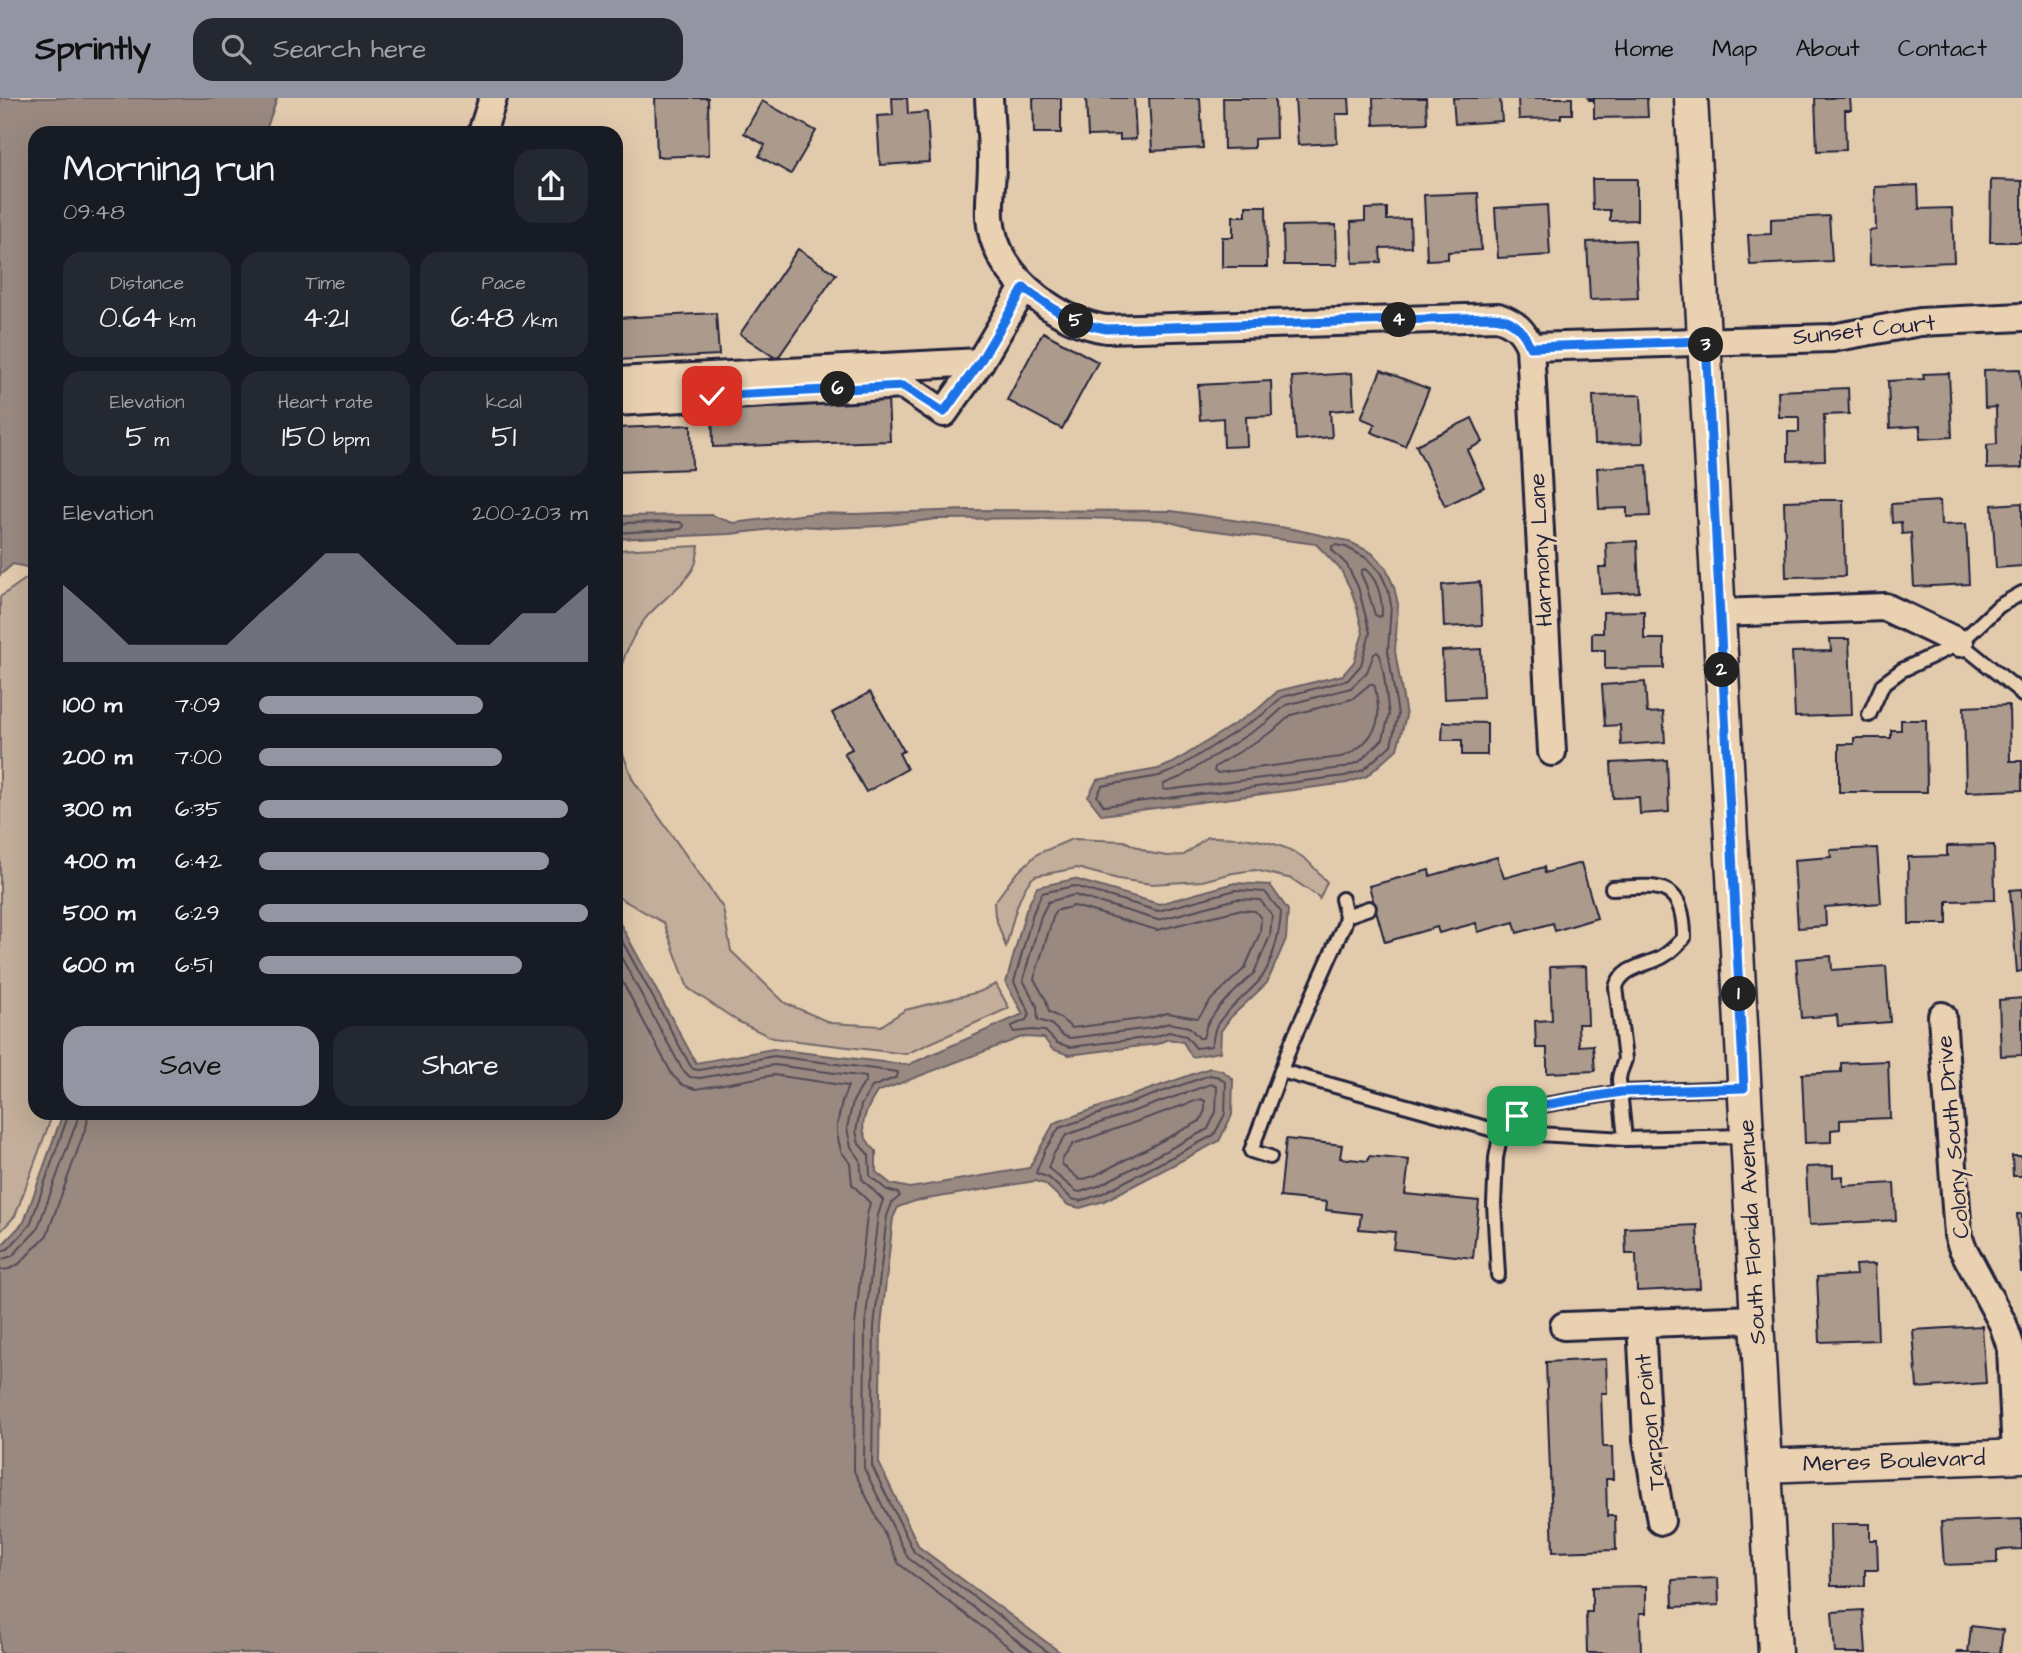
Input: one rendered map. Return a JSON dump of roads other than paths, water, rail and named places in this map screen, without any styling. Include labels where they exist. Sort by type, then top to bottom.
[{"type":"street","points":[[484,126],[493,98]]},
{"type":"street","points":[[989,98],[992,161],[990,218],[998,248],[1024,288],[1065,316],[1106,329],[1498,317],[1518,327],[1525,334],[1530,347]]},
{"type":"street","name":"South Florida Avenue","points":[[1691,98],[1775,1653]]},
{"type":"street","points":[[623,402],[903,386],[944,412],[980,362],[1024,288]]},
{"type":"street","name":"Sunset Court","points":[[1530,347],[1832,338],[1920,322],[2022,317]]},
{"type":"street","name":"Harmony Lane","points":[[1530,347],[1552,752]]},
{"type":"street","points":[[623,381],[980,362]]},
{"type":"street","points":[[1719,612],[1885,607],[1960,643]]},
{"type":"street","name":"Colony South Drive","points":[[1942,1016],[1958,1235],[2003,1324],[2011,1348],[2019,1456]]},
{"type":"street","name":"Tarpon Point","points":[[1564,1326],[1756,1319]]},
{"type":"street","name":"Tarpon Point","points":[[1642,1323],[1647,1439],[1661,1521]]},
{"type":"street","name":"Meres Boulevard","points":[[1766,1466],[2019,1456]]},
{"type":"lane","points":[[1869,715],[1883,684],[1902,670],[1960,643],[1999,606],[2022,593]]},
{"type":"lane","points":[[1960,643],[2022,695]]},
{"type":"lane","points":[[1612,888],[1657,886],[1669,891],[1677,903],[1684,923],[1684,938],[1672,950],[1662,957],[1625,972],[1616,987],[1625,1059],[1619,1072],[1625,1139]]},
{"type":"lane","points":[[1270,1157],[1251,1152],[1281,1072],[1344,925],[1346,916],[1342,899]]},
{"type":"lane","points":[[1346,916],[1368,908]]},
{"type":"lane","points":[[1281,1072],[1501,1132],[1625,1139],[1746,1136]]},
{"type":"lane","points":[[1498,1275],[1494,1174],[1501,1132],[1517,1116],[1532,1107],[1621,1092],[1744,1088]]},
{"type":"lane","points":[[1482,1242],[1496,1241]]},
{"type":"water","points":[[0,98],[277,98],[267,126],[28,126],[28,567],[13,564],[0,575]]},
{"type":"water","points":[[967,510],[1172,511],[1293,529],[1348,541],[1372,553],[1386,568],[1394,587],[1398,604],[1395,651],[1406,716],[1397,749],[1367,776],[1347,783],[1102,815],[1088,797],[1097,780],[1158,769],[1173,763],[1258,709],[1278,691],[1343,675],[1354,662],[1363,633],[1351,590],[1341,570],[1316,544],[1193,528],[1162,520],[1078,518],[937,519],[881,526],[800,526],[730,534],[623,539],[623,516],[711,515],[733,523],[816,513]]},
{"type":"water","points":[[1074,879],[1159,904],[1235,883],[1270,885],[1288,910],[1286,939],[1267,983],[1231,1017],[1221,1031],[1220,1052],[1192,1057],[1183,1042],[1168,1039],[1157,1044],[1069,1055],[1052,1049],[1044,1038],[1022,1037],[877,1092],[865,1115],[863,1130],[869,1144],[876,1151],[876,1172],[891,1184],[910,1188],[1029,1168],[1054,1123],[1210,1068],[1221,1070],[1233,1079],[1232,1115],[1219,1141],[1104,1201],[1080,1208],[1068,1205],[1045,1184],[1035,1181],[915,1201],[898,1207],[893,1218],[881,1326],[879,1463],[919,1547],[1061,1653],[0,1653],[0,1247],[24,1222],[60,1120],[623,1120],[623,929],[696,1063],[773,1049],[908,1065],[1023,1014],[1006,983],[1026,910],[1037,887]]}]
